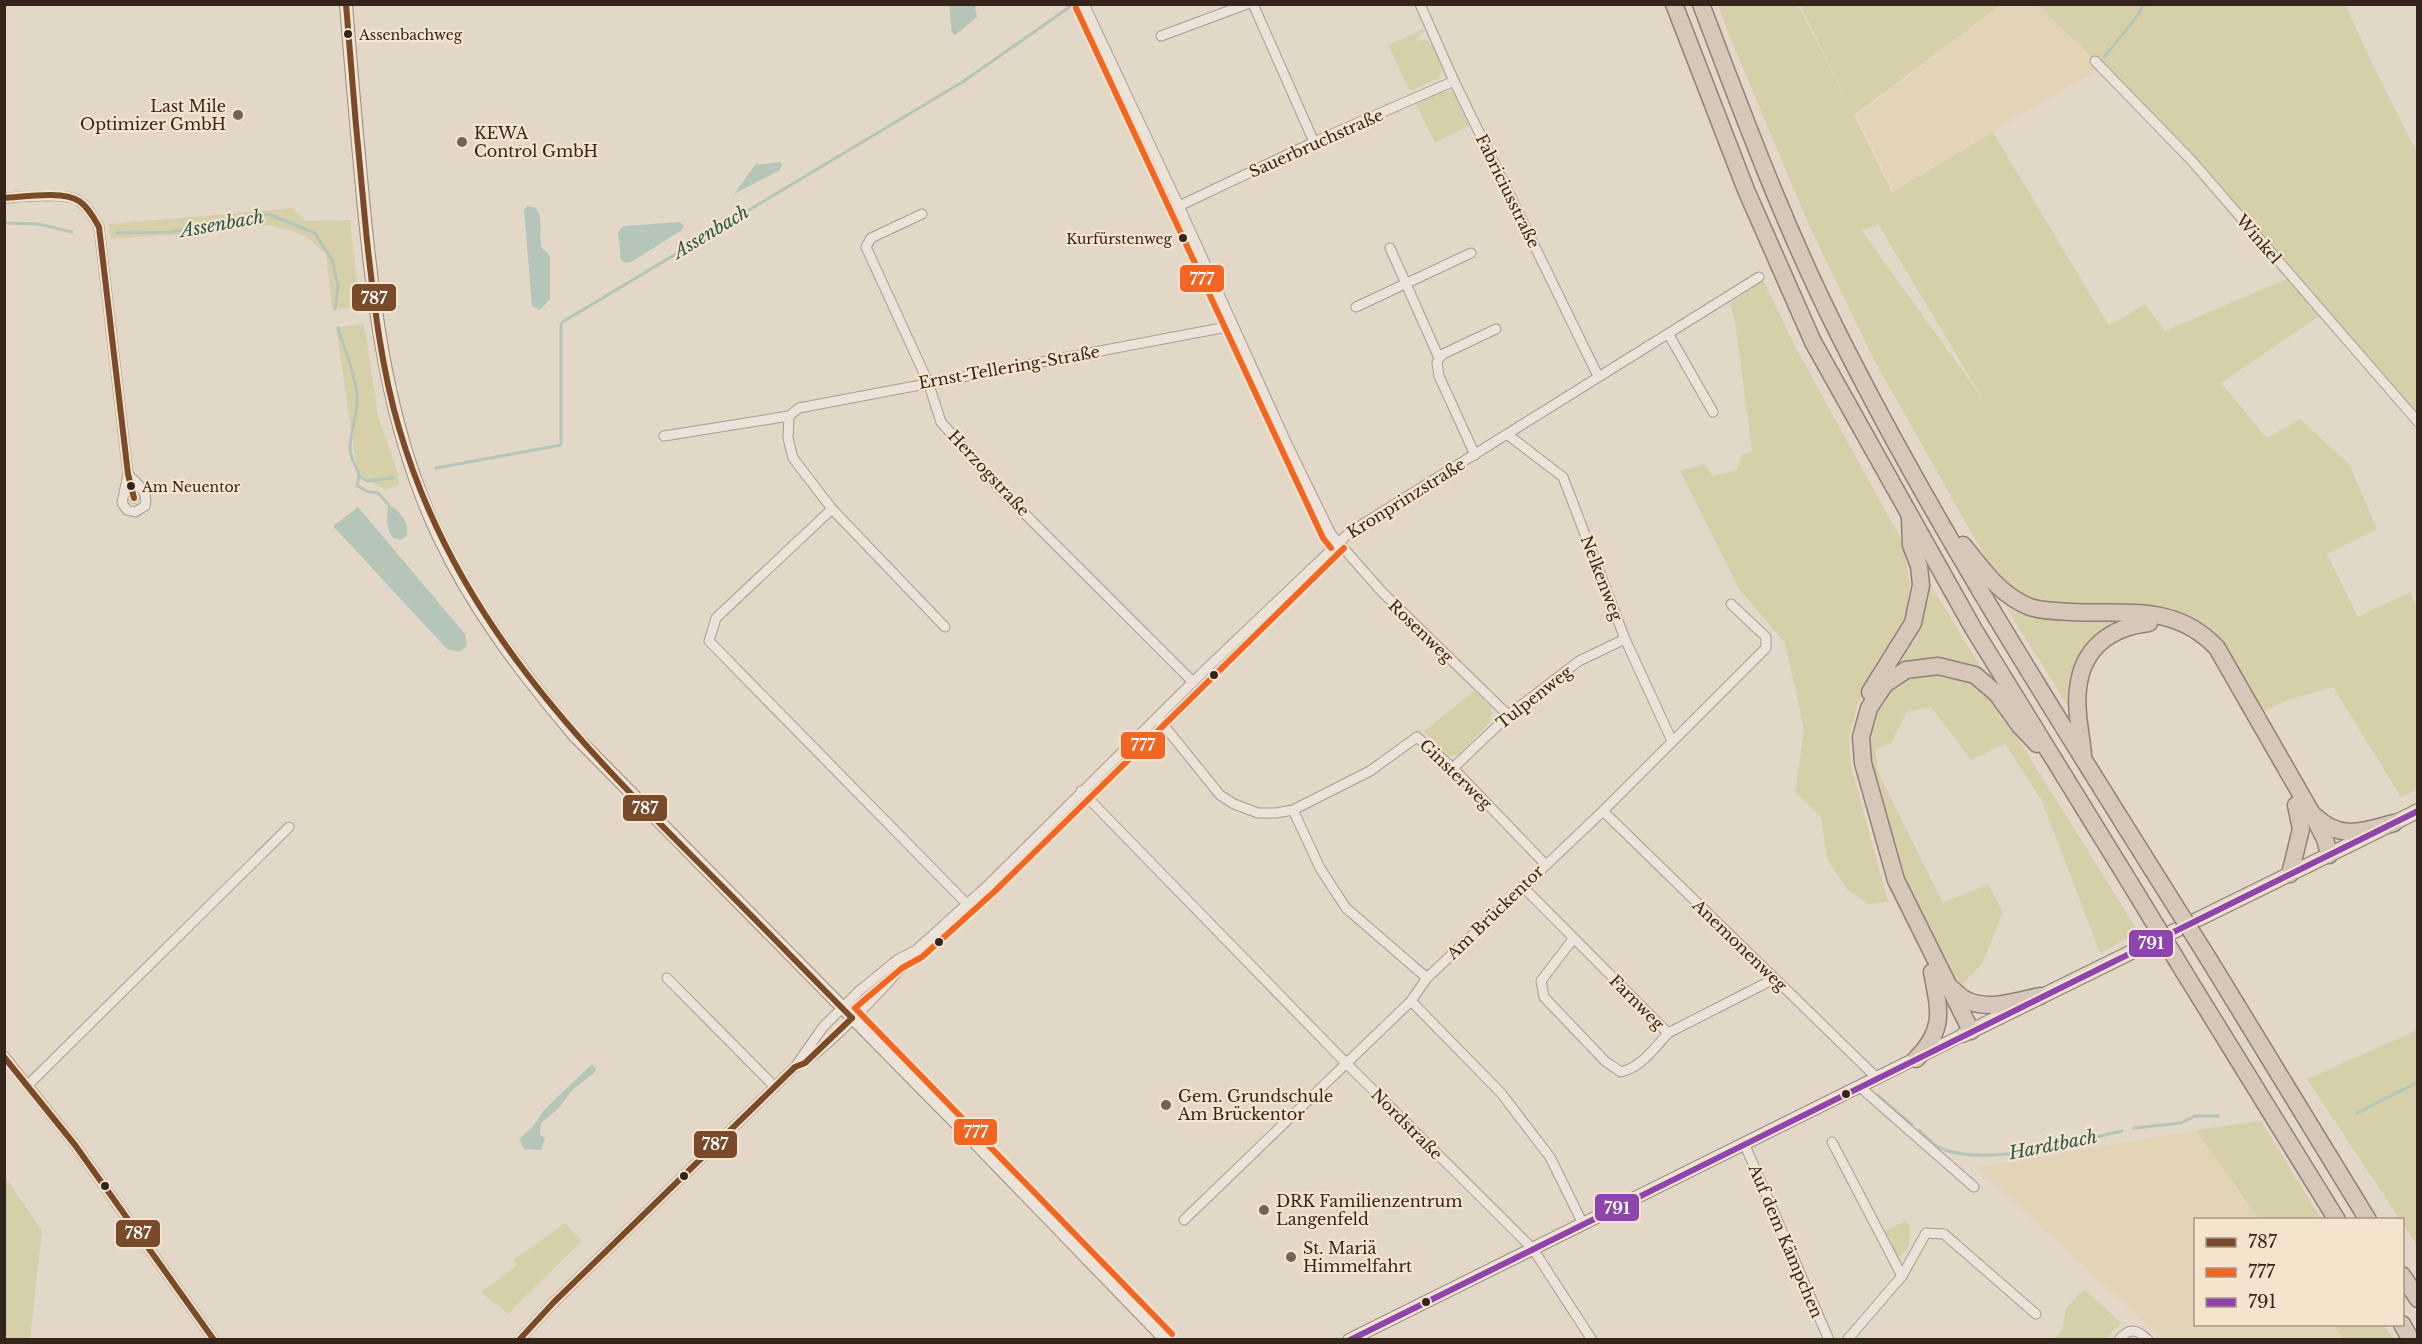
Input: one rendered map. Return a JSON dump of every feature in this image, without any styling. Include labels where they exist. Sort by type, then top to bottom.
[{"type":"highway","points":[[1674,4],[1772,252],[1813,342],[1973,628],[2336,1218]]},
{"type":"highway","points":[[1701,4],[1768,182],[1794,241],[1837,331],[1932,510],[2026,668],[2208,958],[2367,1218]]},
{"type":"highway","points":[[1932,510],[1995,585],[2012,598],[2031,607],[2050,611],[2161,615],[2183,621],[2203,633],[2217,648],[2329,855]]},
{"type":"highway","points":[[1910,515],[1911,545],[1921,585],[1913,623],[1862,705],[1854,737],[1856,764],[1891,888],[1932,972],[1967,1033]]},
{"type":"highway","points":[[2084,761],[2078,690],[2081,674],[2089,655],[2102,640],[2116,631],[2130,625],[2160,621],[2182,627],[2199,637],[2210,651],[2304,808],[2325,826],[2342,832],[2359,832],[2394,823]]},
{"type":"highway","points":[[1967,1033],[1948,985],[1896,880],[1863,763],[1861,737],[1869,708],[1885,684],[1906,670],[1938,666],[1975,675],[1997,694],[2020,726],[2060,768]]},
{"type":"highway","points":[[2290,874],[2304,808]]},
{"type":"highway","points":[[1916,1059],[1930,1044],[1937,1026],[1938,1001],[1932,972]]},
{"type":"highway","points":[[1948,985],[1966,1000],[1983,1004],[2002,1004],[2040,996]]},
{"type":"highway","points":[[2404,1277],[2418,1299]]},
{"type":"highway","points":[[2403,1326],[2411,1340]]},
{"type":"main road","points":[[346,4],[365,216],[380,337],[402,436],[424,501],[465,587],[503,646],[574,735],[1166,1340]]},
{"type":"main road","points":[[1349,1340],[1744,1143],[1878,1079],[2040,996],[2418,811]]},
{"type":"street","points":[[1084,4],[1297,466],[1331,534],[1338,542]]},
{"type":"street","points":[[1161,36],[1247,4]]},
{"type":"street","points":[[1253,4],[1314,142]]},
{"type":"street","name":"Fabriciusstraße","points":[[1420,4],[1454,81],[1598,376]]},
{"type":"street","name":"Winkel","points":[[2095,61],[2192,161],[2418,422]]},
{"type":"street","name":"Sauerbruchstraße","points":[[1179,206],[1314,142],[1454,81]]},
{"type":"street","points":[[4,198],[45,196],[77,199],[89,210],[99,227],[128,474],[134,498]]},
{"type":"street","name":"Herzogstraße","points":[[922,214],[871,238],[866,247],[928,382],[941,422],[1000,489],[1193,682]]},
{"type":"street","points":[[1390,248],[1439,358],[1439,376],[1476,455]]},
{"type":"street","points":[[1356,307],[1471,253]]},
{"type":"street","name":"Kronprinzstraße","points":[[795,1067],[805,1063],[852,1018],[916,950],[989,884],[1081,791],[1338,542],[1386,509],[1508,435],[1598,376],[1670,335],[1759,277]]},
{"type":"street","name":"Ernst-Tellering-Straße","points":[[664,436],[789,416],[799,408],[1232,326]]},
{"type":"street","points":[[1439,358],[1496,329]]},
{"type":"street","points":[[1670,335],[1713,412]]},
{"type":"street","points":[[789,416],[788,438],[793,458],[832,509],[945,627]]},
{"type":"street","name":"Nelkenweg","points":[[1508,435],[1563,477],[1625,639],[1672,741]]},
{"type":"street","points":[[832,509],[716,618],[709,641],[966,903]]},
{"type":"street","name":"Rosenweg","points":[[1338,542],[1382,592],[1508,715]]},
{"type":"street","name":"Am Brückentor","points":[[1184,1220],[1345,1062],[1411,1001],[1427,978],[1603,811],[1768,646],[1766,637],[1731,604]]},
{"type":"street","name":"Tulpenweg","points":[[1453,768],[1508,715],[1579,662],[1625,639]]},
{"type":"street","points":[[1157,717],[1220,795],[1234,804],[1258,813],[1293,810],[1320,868],[1346,908],[1427,978]]},
{"type":"street","name":"Ginsterweg","points":[[1293,810],[1370,771],[1417,737],[1453,768],[1545,864]]},
{"type":"street","name":"Nordstraße","points":[[1081,791],[1345,1062],[1533,1250],[1592,1340]]},
{"type":"street","name":"Anemonenweg","points":[[1603,811],[1878,1079]]},
{"type":"street","points":[[28,1084],[289,827]]},
{"type":"street","name":"Farnweg","points":[[1523,887],[1668,1033],[1774,979]]},
{"type":"street","points":[[1574,939],[1541,981],[1544,997],[1605,1061],[1621,1072],[1630,1069],[1668,1033]]},
{"type":"street","name":"Kronprinzstraße","points":[[519,1340],[554,1302],[795,1067],[823,1027],[842,1008],[897,960],[916,950]]},
{"type":"street","points":[[667,978],[775,1087]]},
{"type":"street","points":[[1411,1001],[1501,1093],[1550,1157],[1583,1224]]},
{"type":"street","points":[[4,1056],[75,1145],[214,1340]]},
{"type":"street","points":[[1860,1087],[1974,1187]]},
{"type":"street","points":[[1832,1142],[1902,1276]]},
{"type":"street","name":"Auf dem Kämpchen","points":[[1744,1143],[1829,1340]]},
{"type":"street","points":[[1847,1340],[1902,1276],[1926,1233],[1944,1234],[2036,1314]]},
{"type":"street","points":[[2119,1340],[2131,1330],[2139,1331],[2148,1340]]},
{"type":"shaded area","points":[[949,5],[975,5],[977,17],[955,35],[952,33]]},
{"type":"shaded area","points":[[1718,5],[1798,5],[1852,111],[1800,5],[2001,5],[1854,115],[1892,192],[1993,132],[2109,326],[2145,304],[2165,331],[2286,279],[2104,69],[2037,5],[2346,5],[2369,57],[2417,152],[2417,417],[2328,310],[2221,383],[2267,438],[2300,419],[2349,464],[2377,529],[2327,554],[2358,617],[2410,592],[2417,608],[2417,790],[2401,797],[2333,687],[2288,700],[2260,713],[2208,633],[2172,608],[2036,602],[1998,580],[1872,356],[1808,223]],"holes":[[[1878,224],[1980,395],[1862,231]]]},
{"type":"shaded area","points":[[2002,5],[2037,5],[2102,67],[1893,190],[1857,116]]},
{"type":"shaded area","points":[[1423,29],[1425,32],[1416,38],[1417,41],[1428,39],[1441,63],[1441,73],[1439,78],[1410,91],[1388,45]]},
{"type":"shaded area","points":[[1443,91],[1453,92],[1469,126],[1435,143],[1416,104]]},
{"type":"shaded area","points":[[780,162],[782,164],[780,170],[734,194],[755,165]]},
{"type":"shaded area","points":[[527,206],[536,208],[540,217],[541,247],[550,256],[550,299],[540,310],[532,306],[524,210]]},
{"type":"shaded area","points":[[293,208],[305,221],[350,220],[360,307],[332,309],[326,254],[304,235],[269,225],[207,233],[111,239],[109,224]]},
{"type":"shaded area","points":[[680,222],[684,226],[682,230],[631,262],[625,263],[621,260],[618,232],[624,226]]},
{"type":"shaded area","points":[[1763,280],[1796,348],[1902,541],[1910,584],[1905,619],[1858,704],[1849,737],[1851,765],[1888,902],[1868,904],[1847,889],[1827,859],[1821,817],[1795,792],[1804,730],[1785,643],[1739,589],[1680,471],[1705,464],[1713,476],[1737,470],[1741,455],[1752,452],[1735,321],[1730,304]]},
{"type":"shaded area","points":[[364,324],[378,416],[398,473],[399,484],[386,490],[370,482],[357,470],[336,327]]},
{"type":"shaded area","points":[[388,504],[400,513],[407,526],[407,536],[401,540],[393,538],[389,532]]},
{"type":"shaded area","points":[[358,507],[465,634],[467,646],[459,652],[447,649],[333,526]]},
{"type":"shaded area","points":[[1927,579],[1985,674],[1892,670]]},
{"type":"shaded area","points":[[2020,608],[2124,617],[2092,639],[2077,663],[2071,711],[2007,609]]},
{"type":"shaded area","points":[[1939,673],[1973,682],[1994,700],[2139,933],[2100,953],[2042,801],[2005,744],[1971,760],[1931,707],[1907,712],[1891,743],[1875,749],[1878,772],[1943,903],[1988,884],[2003,912],[1983,962],[1959,988],[1903,879],[1869,762],[1867,737],[1876,710],[1891,688],[1909,676]]},
{"type":"shaded area","points":[[1474,691],[1492,708],[1491,721],[1458,755],[1448,756],[1424,731]]},
{"type":"shaded area","points":[[2417,1030],[2417,1245],[2404,1225],[2404,1218],[2399,1218],[2307,1079]]},
{"type":"shaded area","points":[[591,1065],[596,1070],[594,1073],[571,1091],[560,1107],[541,1123],[540,1135],[545,1138],[541,1150],[524,1149],[519,1139],[532,1128],[544,1110]]},
{"type":"shaded area","points":[[2261,1121],[2320,1218],[2258,1218],[2196,1130]]},
{"type":"shaded area","points":[[2196,1130],[2258,1218],[2194,1218],[2194,1326],[2334,1326],[2344,1339],[2163,1339],[1977,1168]]},
{"type":"shaded area","points":[[5,1177],[42,1231],[30,1339],[5,1339]]},
{"type":"shaded area","points":[[1905,1221],[1910,1225],[1909,1244],[1905,1252],[1897,1258],[1883,1232]]},
{"type":"shaded area","points":[[565,1223],[582,1241],[508,1314],[481,1292],[517,1265],[513,1260]]},
{"type":"shaded area","points":[[2084,1289],[2121,1323],[2106,1339],[2054,1339],[2062,1330],[2066,1309]]},
{"type":"shaded area","points":[[2334,1326],[2385,1326],[2393,1339],[2344,1339]]},
{"type":"waterway","points":[[2104,57],[2136,18],[2144,4]]},
{"type":"waterway","name":"Assenbach","points":[[436,468],[561,445],[561,323],[964,81],[1071,6]]},
{"type":"waterway","name":"Assenbach","points":[[117,233],[170,232],[218,224],[247,215],[268,214],[315,233],[332,260],[338,286],[335,309]]},
{"type":"waterway","name":"Assenbach","points":[[4,223],[38,224],[72,232]]},
{"type":"waterway","name":"Assenbach","points":[[338,328],[352,370],[357,395],[357,409],[350,444],[352,457],[359,476],[367,481],[393,478]]},
{"type":"waterway","points":[[359,476],[357,486],[369,492],[378,493],[388,504]]},
{"type":"waterway","name":"Hardtbach","points":[[2357,1113],[2418,1082]]},
{"type":"waterway","name":"Hardtbach","points":[[1877,1095],[1912,1125]]},
{"type":"waterway","name":"Hardtbach","points":[[2134,1128],[2181,1123],[2195,1116],[2218,1116]]},
{"type":"waterway","name":"Hardtbach","points":[[1919,1130],[1940,1148],[1981,1155],[2030,1151],[2122,1131]]},
{"type":"transit line","name":"787","points":[[346,4],[367,241],[383,358],[399,428],[421,493],[449,553],[481,609],[518,662],[601,762],[852,1018]]},
{"type":"transit line","name":"777","points":[[1076,8],[1323,538],[1331,548]]},
{"type":"transit line","name":"787","points":[[4,198],[43,195],[72,198],[85,206],[99,227],[128,474],[134,498]]},
{"type":"transit line","name":"777","points":[[1172,1334],[855,1008],[902,968],[922,957],[995,891],[1344,548]]},
{"type":"transit line","name":"791","points":[[1350,1340],[2418,811]]},
{"type":"transit line","name":"787","points":[[519,1340],[554,1302],[795,1067],[805,1063],[852,1018]]},
{"type":"transit line","name":"787","points":[[4,1057],[75,1145],[214,1340]]},
{"type":"place","name":"Assenbachweg","points":[[348,34]]},
{"type":"place","name":"Last Mile Optimizer GmbH","points":[[238,115]]},
{"type":"place","name":"KEWA Control GmbH","points":[[462,142]]},
{"type":"place","name":"Kurfürstenweg","points":[[1183,238]]},
{"type":"place","name":"Am Neuentor","points":[[131,486]]},
{"type":"place","name":"Gem. Grundschule Am Brückentor","points":[[1166,1105]]},
{"type":"place","name":"DRK Familienzentrum Langenfeld","points":[[1264,1210]]},
{"type":"place","name":"St. Mariä Himmelfahrt","points":[[1291,1257]]}]
